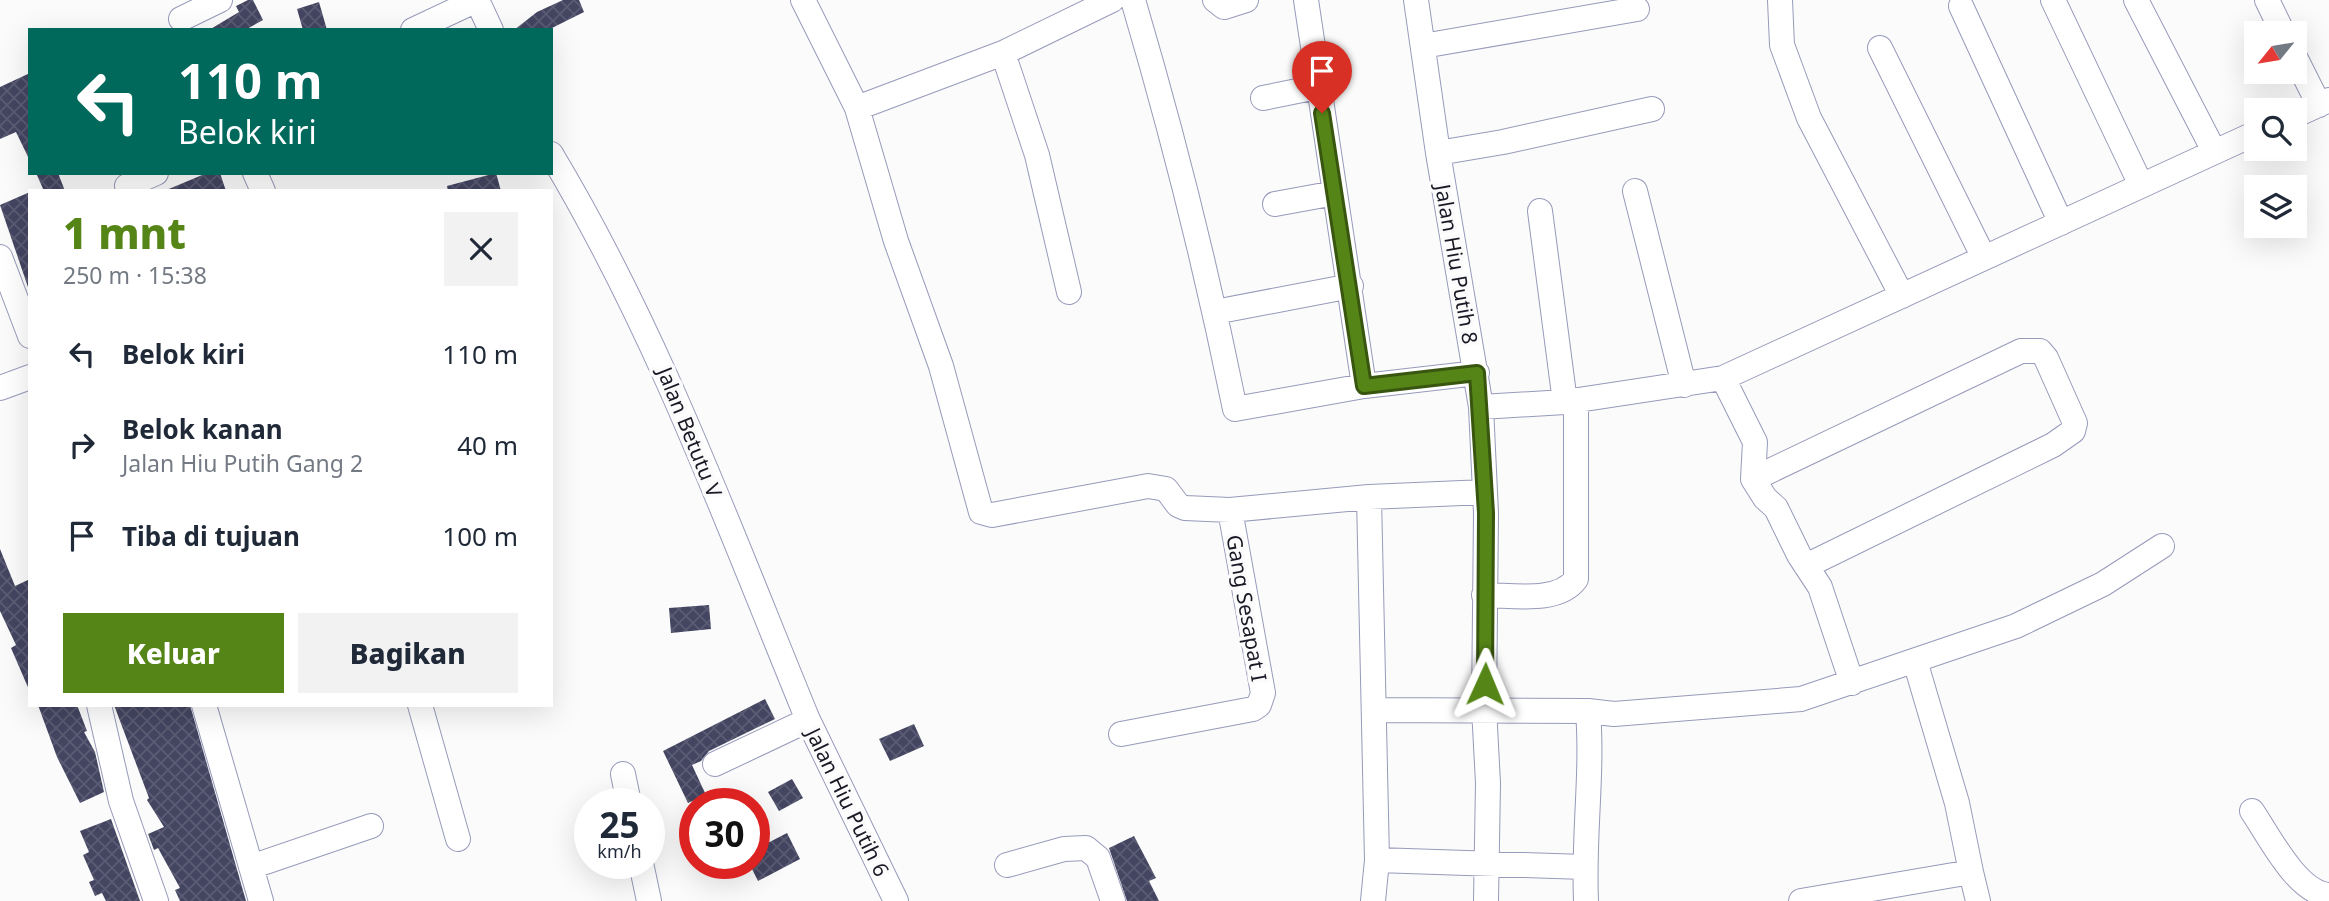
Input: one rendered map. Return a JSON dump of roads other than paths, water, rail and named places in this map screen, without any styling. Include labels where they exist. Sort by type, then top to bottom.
[{"type":"street","points":[[180,16],[220,0]]},
{"type":"street","points":[[417,28],[477,0],[490,28]]},
{"type":"street","points":[[803,0],[856,108],[896,241],[941,366],[981,512],[992,515],[1148,486],[1166,489],[1178,505],[1185,508],[1230,510],[1369,496],[1485,492]]},
{"type":"street","points":[[856,108],[1003,53],[1112,0]]},
{"type":"street","points":[[1133,0],[1168,117],[1215,312],[1234,409],[1364,386],[1477,373]]},
{"type":"street","points":[[1215,0],[1224,7],[1246,0]]},
{"type":"street","name":"Jalan Hiu Putih 8","points":[[1416,0],[1438,153],[1477,373],[1480,407],[1485,492],[1484,708],[1488,783],[1486,901]]},
{"type":"street","points":[[1780,0],[1782,45],[1809,118],[1902,296]]},
{"type":"street","points":[[2053,0],[2141,185]]},
{"type":"street","points":[[2136,0],[2214,151]]},
{"type":"street","points":[[2267,0],[2277,21]]},
{"type":"street","points":[[1961,6],[2061,223]]},
{"type":"street","points":[[1423,46],[1637,9]]},
{"type":"street","points":[[1307,10],[1317,87],[1351,286],[1364,386]]},
{"type":"street","points":[[1880,48],[1984,258]]},
{"type":"street","points":[[1003,53],[1037,155],[1069,292]]},
{"type":"street","points":[[2307,75],[2324,102],[2307,110]]},
{"type":"street","points":[[1263,98],[1317,87]]},
{"type":"street","points":[[1438,153],[1514,140],[1651,109]]},
{"type":"street","points":[[1480,407],[1571,401],[1723,377],[2244,138]]},
{"type":"street","name":"Jalan Betutu V","points":[[553,157],[597,231],[655,347],[808,720]]},
{"type":"street","points":[[127,186],[152,175]]},
{"type":"street","points":[[1635,191],[1684,385]]},
{"type":"street","points":[[1275,204],[1335,193]]},
{"type":"street","points":[[1484,595],[1543,596],[1570,588],[1576,579],[1571,401],[1540,211]]},
{"type":"street","points":[[0,257],[23,293],[28,324]]},
{"type":"street","points":[[1215,312],[1351,286]]},
{"type":"street","points":[[1753,479],[2021,351],[2040,351],[2046,358],[2075,423],[2073,432],[2053,445],[1806,566]]},
{"type":"street","points":[[1723,377],[1755,442],[1753,479],[1765,498],[1776,508],[1820,587],[1852,683]]},
{"type":"street","points":[[0,388],[28,378]]},
{"type":"street","points":[[1369,496],[1377,860],[1373,901]]},
{"type":"street","name":"Gang Sesapat I","points":[[1121,734],[1253,709],[1259,705],[1263,693],[1230,510]]},
{"type":"street","points":[[1374,710],[1484,708],[1614,714],[1801,699],[2016,626],[2104,584],[2162,546]]},
{"type":"street","points":[[1915,661],[1958,803],[1978,901]]},
{"type":"street","points":[[99,707],[121,801],[156,901]]},
{"type":"street","points":[[205,707],[261,901]]},
{"type":"street","points":[[421,707],[458,839]]},
{"type":"street","points":[[1586,901],[1591,745],[1588,711]]},
{"type":"street","name":"Jalan Hiu Putih 6","points":[[715,764],[808,720],[897,901]]},
{"type":"street","points":[[623,774],[626,788]]},
{"type":"street","points":[[2252,811],[2298,879],[2309,890],[2329,895]]},
{"type":"street","points":[[251,867],[371,826]]},
{"type":"street","points":[[1007,865],[1063,849],[1086,848],[1098,858],[1113,901]]},
{"type":"street","points":[[1377,860],[1585,867]]},
{"type":"street","points":[[1801,901],[1970,872]]},
{"type":"street","points":[[644,879],[649,901]]}]
